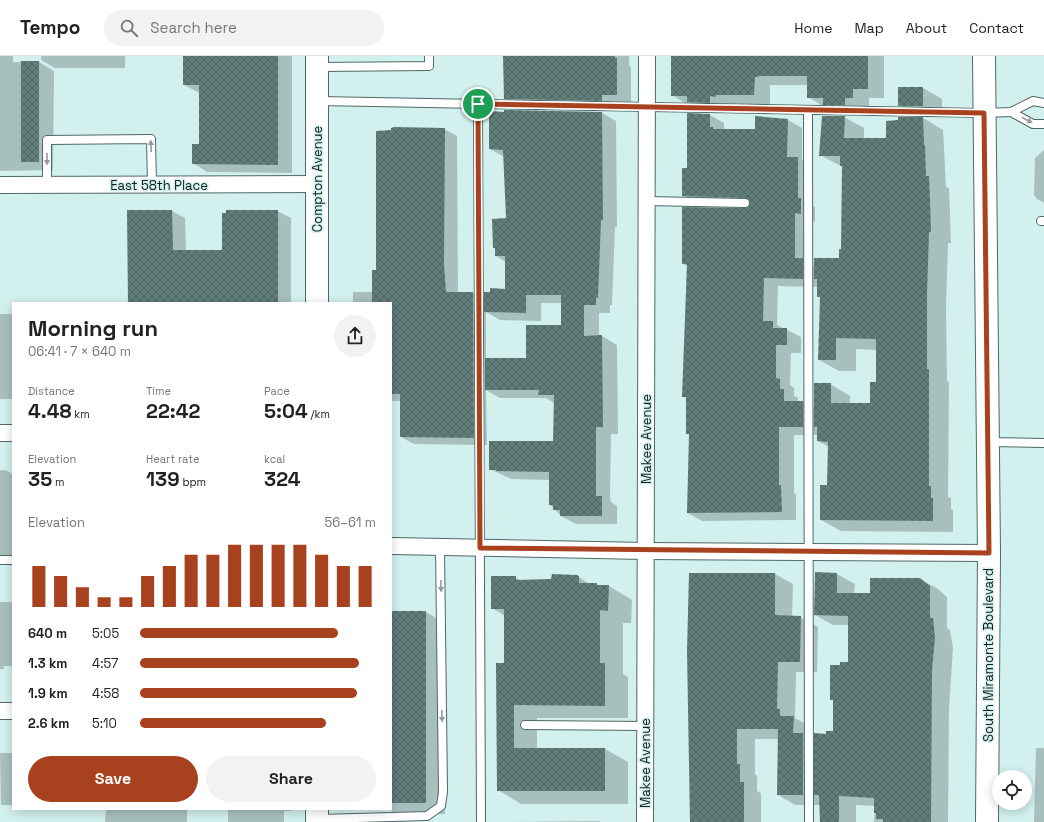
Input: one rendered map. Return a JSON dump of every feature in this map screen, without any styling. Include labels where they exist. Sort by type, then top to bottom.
[{"type":"street","name":"Makee Avenue","points":[[645,822],[647,56]]},
{"type":"street","name":"South Miramonte Boulevard","points":[[984,56],[989,553],[987,822]]},
{"type":"street","name":"Compton Avenue","points":[[317,302],[318,61]]},
{"type":"street","name":"East 58th Place","points":[[0,185],[317,184]]},
{"type":"street","points":[[0,433],[12,433]]},
{"type":"street","points":[[392,546],[989,553]]},
{"type":"street","points":[[0,711],[12,711]]},
{"type":"lane","points":[[318,61],[429,66],[429,56]]},
{"type":"lane","points":[[317,102],[984,113],[1010,112],[1033,102],[1044,102]]},
{"type":"lane","points":[[478,104],[481,822]]},
{"type":"lane","points":[[808,110],[809,822]]},
{"type":"lane","points":[[1010,112],[1033,124],[1044,124]]},
{"type":"lane","points":[[47,185],[47,140],[152,139],[152,185]]},
{"type":"lane","points":[[647,201],[745,203]]},
{"type":"lane","points":[[988,442],[1044,443]]},
{"type":"lane","points":[[317,817],[427,816],[441,806],[443,792],[440,547]]},
{"type":"lane","points":[[0,560],[12,560]]},
{"type":"lane","points":[[525,725],[645,726]]},
{"type":"building","points":[[183,56],[278,56],[278,165],[192,164],[192,144],[199,144],[199,85],[183,85]]},
{"type":"building","points":[[503,56],[615,56],[615,58],[617,58],[617,95],[602,95],[602,101],[504,99]]},
{"type":"building","points":[[671,56],[868,56],[868,89],[853,89],[853,98],[845,98],[845,105],[823,105],[823,98],[807,98],[807,76],[760,76],[755,77],[754,95],[716,95],[716,97],[710,96],[710,103],[687,102],[687,96],[671,96]]},
{"type":"building","points":[[21,61],[39,61],[39,162],[21,162]]},
{"type":"building","points":[[898,87],[923,87],[923,106],[898,106]]},
{"type":"building","points":[[504,110],[602,112],[603,220],[601,220],[598,298],[596,298],[596,305],[584,305],[584,336],[602,335],[603,427],[596,427],[596,496],[602,496],[602,516],[560,516],[560,510],[553,510],[553,505],[549,505],[549,472],[489,470],[489,441],[553,441],[554,395],[538,395],[539,390],[485,390],[485,358],[526,358],[526,325],[561,325],[561,295],[526,295],[526,313],[484,312],[484,292],[490,292],[490,288],[505,289],[505,256],[495,256],[495,248],[493,248],[492,219],[506,218],[503,150],[489,149],[489,111],[504,112]]},
{"type":"building","points":[[687,113],[710,114],[710,127],[713,127],[713,129],[755,129],[755,116],[788,119],[787,157],[798,157],[798,198],[801,198],[801,214],[795,213],[795,258],[803,258],[803,279],[764,278],[763,321],[773,321],[773,328],[787,328],[787,345],[776,345],[776,378],[780,379],[780,389],[784,389],[784,401],[803,401],[803,427],[779,427],[779,485],[781,485],[782,512],[687,513],[689,434],[686,434],[686,397],[682,397],[687,264],[682,264],[682,207],[745,208],[749,206],[750,203],[745,198],[682,196],[682,168],[687,168]]},
{"type":"building","points":[[822,116],[845,116],[844,138],[886,138],[886,121],[898,120],[898,117],[923,117],[926,176],[929,176],[931,232],[929,232],[927,295],[927,369],[929,369],[929,486],[931,486],[931,498],[933,498],[933,521],[820,520],[820,485],[827,485],[828,442],[817,441],[817,427],[814,427],[814,383],[831,383],[831,403],[870,403],[870,382],[876,382],[876,339],[836,338],[836,360],[818,360],[820,297],[817,297],[817,279],[814,279],[814,258],[839,258],[839,249],[841,249],[842,166],[840,166],[840,156],[819,156]]},
{"type":"building","points":[[391,128],[445,128],[444,264],[446,292],[473,292],[474,438],[400,437],[400,394],[392,394],[392,302],[372,302],[372,270],[376,270],[376,131],[391,130]]},
{"type":"building","points":[[127,210],[172,210],[173,250],[222,250],[222,213],[226,213],[226,210],[278,210],[278,302],[128,302]]},
{"type":"building","points":[[815,572],[837,573],[837,593],[870,593],[870,578],[920,578],[930,586],[930,618],[933,618],[935,637],[932,670],[931,822],[883,822],[883,819],[876,819],[876,813],[874,813],[874,798],[839,796],[839,822],[820,822],[819,795],[814,795],[814,733],[826,734],[826,731],[833,731],[833,700],[830,700],[830,665],[840,665],[840,662],[848,662],[848,616],[814,615]]},
{"type":"building","points":[[689,573],[775,573],[775,615],[801,616],[800,662],[778,662],[777,709],[780,709],[780,716],[794,716],[793,733],[803,733],[803,795],[777,795],[778,729],[737,729],[737,764],[740,764],[740,782],[744,782],[744,822],[690,822],[687,651]]},
{"type":"building","points":[[552,574],[577,575],[579,576],[579,583],[609,585],[608,611],[600,610],[600,663],[605,663],[605,706],[514,705],[514,748],[605,748],[605,791],[497,791],[496,663],[504,663],[504,609],[491,609],[491,576],[516,576],[516,580],[551,579]]},
{"type":"building","points":[[392,611],[426,611],[426,803],[392,803]]},
{"type":"route","points":[[478,104],[984,113],[989,553],[480,548],[478,104]]}]
